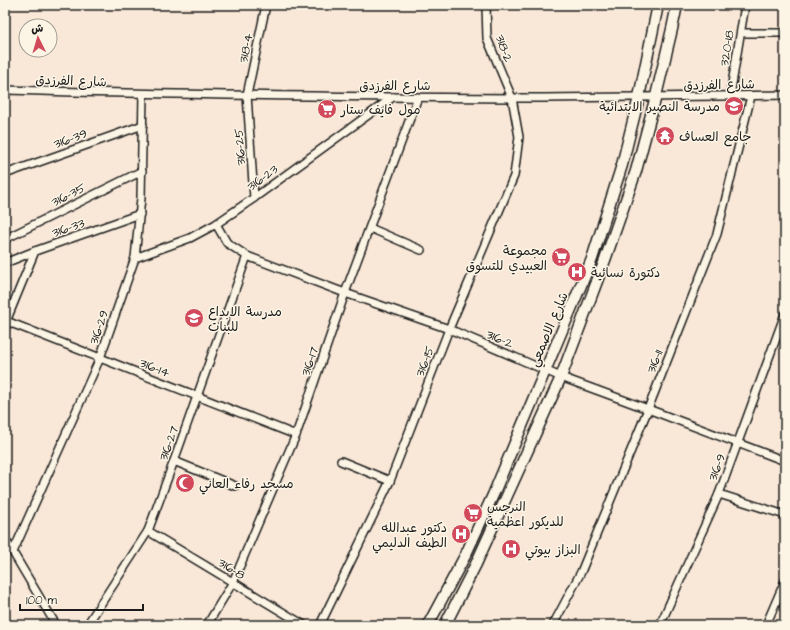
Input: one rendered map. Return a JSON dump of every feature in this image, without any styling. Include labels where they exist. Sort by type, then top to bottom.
[{"type":"street","name":"318-4","points":[[247,95],[266,5]]},
{"type":"street","name":"318-2","points":[[486,5],[487,38],[512,98]]},
{"type":"street","name":"شارع الاصمعي","points":[[428,625],[466,554],[493,495],[592,259],[622,165],[639,97],[658,5]]},
{"type":"street","points":[[446,625],[476,564],[561,377],[606,260],[636,171],[656,96],[677,5]]},
{"type":"street","name":"320-18","points":[[730,96],[745,5]]},
{"type":"street","points":[[741,33],[785,32]]},
{"type":"street","name":"شارع الفرزدق","points":[[5,90],[143,94],[512,98],[785,95]]},
{"type":"street","name":"316-29","points":[[13,552],[100,358],[135,258],[140,214],[143,94]]},
{"type":"street","name":"316-25","points":[[247,95],[254,198]]},
{"type":"street","name":"316-11","points":[[553,625],[581,572],[648,409],[717,234],[751,96]]},
{"type":"street","name":"316-23","points":[[135,258],[190,238],[216,224],[393,97]]},
{"type":"street","name":"316-17","points":[[207,625],[233,582],[296,435],[345,293],[418,97]]},
{"type":"street","name":"316-15","points":[[320,625],[390,480],[449,329],[514,176],[519,137],[512,98]]},
{"type":"street","name":"316-39","points":[[5,174],[143,125]]},
{"type":"street","name":"316-35","points":[[5,239],[142,171]]},
{"type":"street","name":"316-33","points":[[5,263],[140,214]]},
{"type":"street","name":"316-2","points":[[216,224],[227,243],[247,256],[345,293],[449,329],[561,377],[785,461]]},
{"type":"street","points":[[370,228],[421,250]]},
{"type":"street","points":[[6,323],[35,251]]},
{"type":"street","name":"316-27","points":[[87,625],[148,531],[198,396],[247,256]]},
{"type":"street","name":"316-9","points":[[660,625],[719,494],[785,314]]},
{"type":"street","name":"316-14","points":[[6,323],[100,358],[296,435]]},
{"type":"street","points":[[174,461],[235,486]]},
{"type":"street","points":[[341,461],[390,480]]},
{"type":"street","points":[[719,494],[785,515]]},
{"type":"street","name":"316-8","points":[[148,531],[304,625]]},
{"type":"street","points":[[5,539],[56,625]]},
{"type":"street","points":[[766,625],[785,581]]},
{"type":"place","name":"مدرسة النصير الابتدائية","points":[[734,106]]},
{"type":"place","name":"مول فايف ستار","points":[[327,109]]},
{"type":"place","name":"جامع العساف","points":[[665,136]]},
{"type":"place","name":"مجموعة العبيدي للتسوق","points":[[561,257]]},
{"type":"place","name":"دكتورة نسائية","points":[[577,272]]},
{"type":"place","name":"مدرسة الابداع للبنات","points":[[194,318]]},
{"type":"place","name":"مسجد رفاء العاني","points":[[185,483]]},
{"type":"place","name":"النرجس للديكور اعظمية","points":[[473,513]]},
{"type":"place","name":"دكتور عبدالله الطيف الدليمي","points":[[461,534]]},
{"type":"place","name":"البزاز بيوتي","points":[[511,549]]}]
